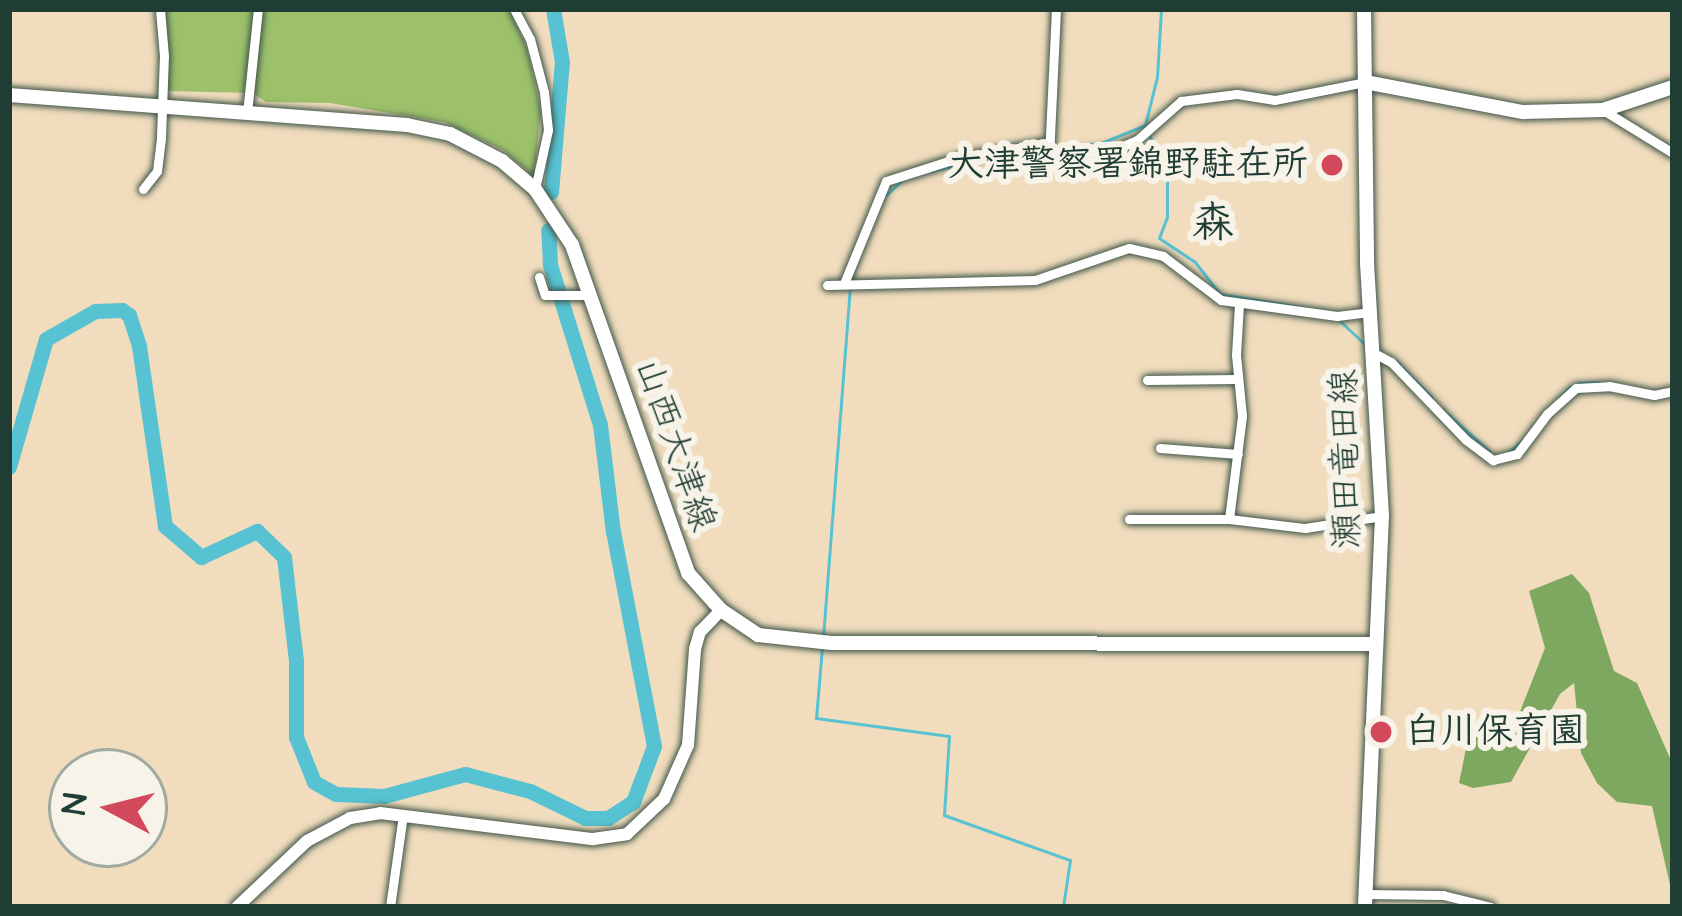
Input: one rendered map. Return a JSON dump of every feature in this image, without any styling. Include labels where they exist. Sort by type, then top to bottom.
[{"type":"main road","name":"瀬田竜田線","points":[[1364,9],[1369,312],[1382,516],[1365,900]]},
{"type":"main road","points":[[1365,82],[1509,111],[1603,110],[1673,87]]},
{"type":"main road","name":"山西大津線","points":[[9,95],[407,125],[479,145],[535,189],[572,245],[688,573],[721,610],[758,635],[824,643],[1373,644]]},
{"type":"street","points":[[143,189],[158,171],[160,9]]},
{"type":"street","points":[[248,113],[258,9]]},
{"type":"street","points":[[514,9],[530,39],[544,92],[548,130],[535,189]]},
{"type":"street","points":[[1056,9],[1049,157],[1116,149],[1137,140],[1181,101],[1238,94],[1275,100],[1365,82]]},
{"type":"street","points":[[1603,110],[1673,153]]},
{"type":"street","points":[[844,280],[886,181],[955,159],[1047,143]]},
{"type":"street","points":[[827,285],[844,280],[1035,280],[1082,261],[1139,249],[1162,256],[1208,292],[1239,304],[1337,316],[1369,312]]},
{"type":"street","points":[[539,278],[545,295],[591,295]]},
{"type":"street","points":[[1229,519],[1242,416],[1237,380],[1239,304]]},
{"type":"street","points":[[1374,353],[1391,362],[1466,440],[1493,460],[1517,454],[1547,414],[1576,388],[1610,386],[1654,395],[1673,392]]},
{"type":"street","points":[[1148,380],[1237,380]]},
{"type":"street","points":[[1160,448],[1238,454]]},
{"type":"street","points":[[1129,519],[1229,519],[1305,528],[1382,516]]},
{"type":"street","points":[[237,907],[331,825],[380,814],[593,839],[628,834],[664,799],[688,745],[695,649],[700,632],[721,610]]},
{"type":"street","points":[[390,907],[403,815]]},
{"type":"street","points":[[1365,900],[1443,895],[1491,907]]},
{"type":"green space","points":[[165,9],[509,9],[527,48],[541,111],[534,176],[503,150],[444,122],[330,103],[266,102],[253,93],[167,91]]},
{"type":"green space","points":[[1572,574],[1589,593],[1614,671],[1637,683],[1673,765],[1673,898],[1652,806],[1617,802],[1597,783],[1581,753],[1574,683],[1560,694],[1511,782],[1473,788],[1459,783],[1469,734],[1512,732],[1545,648],[1529,591]]},
{"type":"waterway","points":[[551,192],[562,62],[553,9]]},
{"type":"waterway","points":[[1145,125],[1157,77],[1161,9]]},
{"type":"waterway","points":[[1055,148],[1101,143],[1145,125]]},
{"type":"waterway","points":[[1149,134],[1167,178],[1167,217],[1159,238],[1195,262],[1220,294],[1300,307]]},
{"type":"waterway","points":[[1019,152],[1045,149]]},
{"type":"waterway","points":[[931,171],[986,158]]},
{"type":"waterway","points":[[885,196],[900,182]]},
{"type":"waterway","points":[[9,467],[46,339],[95,311],[122,310],[129,315],[139,346],[165,526],[201,557],[257,531],[284,557],[296,660],[296,737],[314,782],[336,794],[384,796],[465,774],[530,791],[585,818],[608,818],[633,802],[654,746],[613,532],[600,425],[550,264],[548,230]]},
{"type":"waterway","points":[[823,637],[850,288]]},
{"type":"waterway","points":[[1340,321],[1367,346]]},
{"type":"waterway","points":[[1397,362],[1432,398]]},
{"type":"waterway","points":[[1579,383],[1599,382]]},
{"type":"waterway","points":[[1532,427],[1570,387]]},
{"type":"waterway","points":[[1442,409],[1489,451]]},
{"type":"waterway","points":[[1507,453],[1523,440]]},
{"type":"waterway","points":[[822,647],[816,718],[949,736],[944,815],[1070,860],[1063,907]]},
{"type":"place","name":"大津警察署錦野駐在所","points":[[1332,165]]},
{"type":"place","name":"白川保育園","points":[[1381,732]]},
{"type":"district","name":"森","points":[[1213,224]]}]
